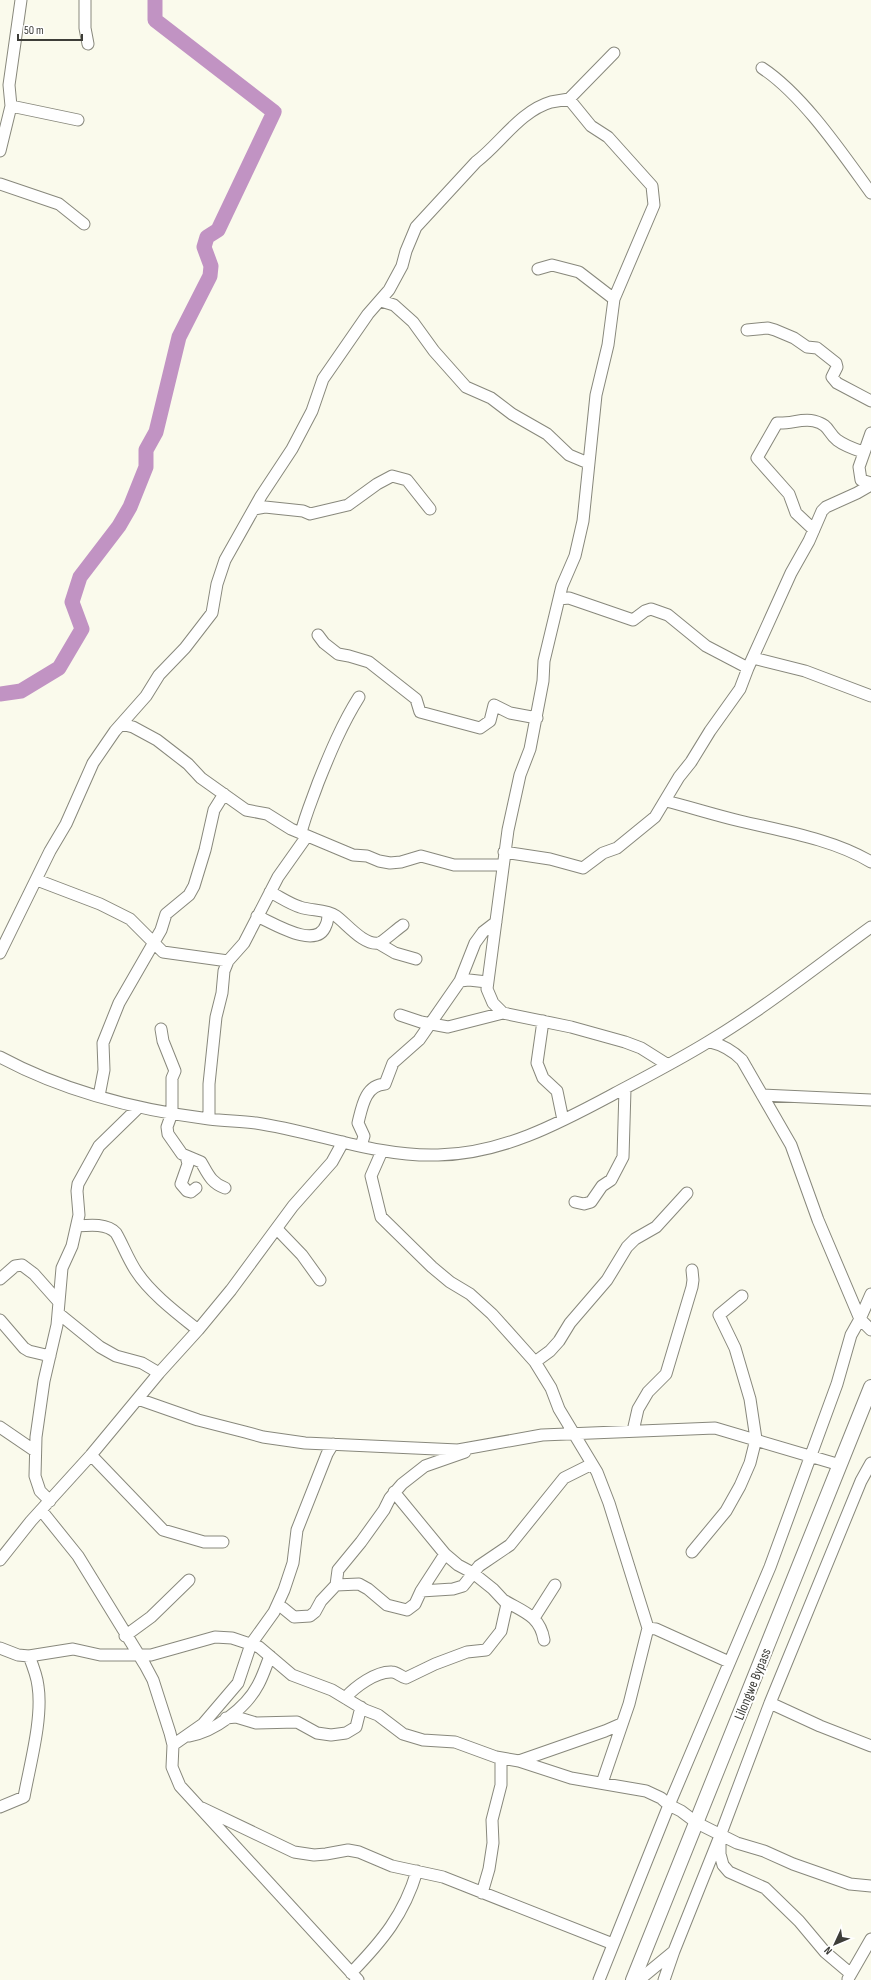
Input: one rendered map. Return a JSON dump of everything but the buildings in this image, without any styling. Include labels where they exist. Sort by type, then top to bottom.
[{"type":"main road","name":"Lilongwe Bypass","points":[[633,1980],[871,1387]]},
{"type":"street","points":[[0,151],[11,106],[8,84],[21,0]]},
{"type":"street","points":[[85,0],[85,28],[88,44]]},
{"type":"street","points":[[0,953],[66,824],[93,763],[120,724],[146,696],[159,675],[185,648],[212,613],[217,584],[225,560],[254,509],[292,449],[312,411],[323,379],[330,367],[368,314],[381,301],[389,290],[402,266],[406,250],[416,227],[463,175],[535,110],[552,102],[569,100],[614,53]]},
{"type":"street","points":[[762,68],[798,99],[842,152],[871,193]]},
{"type":"street","points":[[503,1013],[493,1003],[487,989],[487,982],[504,852],[520,775],[530,749],[537,718],[543,681],[544,661],[562,586],[575,556],[581,534],[585,512],[588,463],[596,395],[608,345],[614,299],[654,205],[652,186],[612,142],[591,126],[569,100]]},
{"type":"street","points":[[11,106],[78,120]]},
{"type":"street","points":[[0,184],[59,204],[84,224]]},
{"type":"street","points":[[538,269],[552,265],[579,272],[614,299]]},
{"type":"street","points":[[381,301],[394,305],[413,322],[434,351],[466,387],[491,398],[512,414],[547,434],[569,454],[588,463]]},
{"type":"street","points":[[747,330],[768,328],[794,338],[807,347],[817,348],[836,363],[837,366],[832,377],[837,383],[871,401]]},
{"type":"street","points":[[814,530],[796,514],[789,494],[758,458],[777,423],[789,424],[802,420],[813,420],[825,424],[836,440],[863,452]]},
{"type":"street","points":[[871,433],[863,452],[859,467],[859,476],[865,482],[871,484]]},
{"type":"street","points":[[254,509],[272,508],[303,511],[310,514],[348,505],[377,484],[392,476],[407,480],[430,510]]},
{"type":"street","points":[[504,852],[550,859],[583,868],[603,853],[617,848],[655,817],[679,777],[691,762],[726,708],[735,699],[791,573],[814,530],[819,517],[826,507],[857,493],[871,484]]},
{"type":"street","points":[[559,599],[569,598],[633,620],[651,608],[668,615],[706,646],[750,663],[805,671],[871,696]]},
{"type":"street","points":[[318,635],[324,643],[338,654],[369,662],[416,699],[420,712],[480,728],[490,721],[494,706],[510,713],[537,718]]},
{"type":"street","points":[[209,1119],[209,1084],[216,1017],[222,993],[224,972],[228,961],[244,943],[270,892],[304,834],[305,816],[333,744],[345,719],[359,697]]},
{"type":"street","points":[[120,724],[133,727],[157,740],[188,764],[201,778],[246,810],[267,814],[304,834],[353,855],[367,856],[379,861],[390,863],[401,862],[421,856],[454,865],[502,865]]},
{"type":"street","points":[[99,1096],[104,1070],[103,1043],[119,1003],[161,930],[166,914],[189,895],[194,886],[205,850],[214,810],[224,794]]},
{"type":"street","points":[[666,800],[732,819],[796,834],[843,850],[871,862]]},
{"type":"street","points":[[37,880],[100,904],[130,919],[162,952],[228,961]]},
{"type":"street","points":[[270,892],[295,905],[328,912],[335,915],[343,924],[366,941],[378,943],[395,953],[416,959]]},
{"type":"street","points":[[257,916],[308,937],[319,934],[326,926],[328,912]]},
{"type":"street","points":[[361,1146],[364,1136],[358,1123],[368,1092],[375,1087],[385,1084],[393,1063],[419,1040],[460,981],[475,942],[496,922]]},
{"type":"street","points":[[378,943],[384,941],[392,932],[403,925]]},
{"type":"street","points":[[0,1057],[64,1084],[99,1096],[172,1113],[286,1128],[382,1151],[424,1155],[478,1151],[516,1140],[563,1120],[625,1089],[710,1042],[791,986],[871,927]]},
{"type":"street","points":[[460,981],[470,980],[487,982]]},
{"type":"street","points":[[400,1015],[431,1024],[454,1026],[503,1013],[543,1021],[625,1042],[641,1048],[668,1065]]},
{"type":"street","points":[[543,1021],[537,1063],[542,1078],[557,1091],[563,1120]]},
{"type":"street","points":[[161,1029],[165,1048],[174,1071],[172,1078],[172,1113],[167,1127],[168,1134],[182,1154],[193,1157],[201,1162],[209,1178],[216,1185],[225,1188]]},
{"type":"street","points":[[710,1042],[733,1051],[742,1060],[791,1145],[818,1220],[860,1319],[871,1330]]},
{"type":"street","points":[[575,1202],[584,1204],[591,1202],[602,1186],[611,1180],[620,1165],[623,1157],[622,1142],[625,1089]]},
{"type":"street","points":[[762,1095],[871,1100]]},
{"type":"street","points":[[50,1501],[37,1484],[35,1450],[44,1381],[58,1313],[62,1268],[72,1246],[79,1215],[77,1191],[91,1159],[99,1146],[139,1106]]},
{"type":"street","points":[[0,1560],[41,1510],[91,1455],[198,1330],[293,1206],[332,1162],[343,1142]]},
{"type":"street","points":[[382,1151],[371,1176],[378,1210],[385,1222],[432,1267],[450,1282],[470,1294],[492,1314],[536,1362],[551,1388],[559,1408],[572,1432],[599,1477],[622,1538],[648,1628],[629,1704],[602,1783]]},
{"type":"street","points":[[186,1156],[188,1164],[181,1184],[187,1191],[191,1192],[196,1188]]},
{"type":"street","points":[[536,1362],[550,1351],[559,1341],[570,1323],[607,1280],[627,1247],[635,1239],[656,1227],[687,1193]]},
{"type":"street","points":[[77,1226],[97,1225],[113,1229],[136,1271],[143,1280],[177,1313],[198,1330]]},
{"type":"street","points":[[276,1228],[305,1258],[320,1280]]},
{"type":"street","points":[[0,1279],[15,1266],[22,1265],[34,1274],[58,1301]]},
{"type":"street","points":[[633,1431],[638,1409],[648,1392],[666,1374],[692,1287],[692,1270]]},
{"type":"street","points":[[599,1980],[668,1805],[703,1728],[770,1567],[837,1384],[851,1335],[871,1294]]},
{"type":"street","points":[[692,1552],[726,1511],[750,1463],[756,1438],[750,1399],[735,1348],[719,1315],[742,1296]]},
{"type":"street","points":[[58,1313],[100,1347],[116,1356],[142,1363],[160,1373]]},
{"type":"street","points":[[0,1320],[29,1352],[50,1356]]},
{"type":"street","points":[[138,1399],[198,1420],[262,1437],[305,1443],[458,1450],[542,1434],[715,1428],[756,1438],[840,1465]]},
{"type":"street","points":[[0,1427],[35,1450]]},
{"type":"street","points":[[173,1745],[203,1724],[238,1683],[251,1644],[278,1606],[292,1563],[297,1530],[324,1461],[333,1444]]},
{"type":"street","points":[[278,1606],[294,1616],[310,1616],[315,1612],[321,1601],[336,1585],[338,1570],[361,1542],[394,1492],[425,1466],[443,1461],[477,1447]]},
{"type":"street","points":[[91,1455],[162,1530],[204,1542],[222,1542]]},
{"type":"street","points":[[664,1980],[770,1703],[858,1488],[871,1463]]},
{"type":"street","points":[[421,1591],[459,1588],[486,1559],[510,1544],[564,1478],[592,1464]]},
{"type":"street","points":[[394,1492],[445,1554],[458,1565],[473,1573],[505,1601],[534,1618],[542,1628],[544,1640]]},
{"type":"street","points":[[41,1510],[78,1556],[152,1680],[173,1745],[172,1767],[180,1786],[354,1977],[389,1932],[411,1889],[417,1871]]},
{"type":"street","points":[[336,1585],[359,1584],[368,1589],[387,1605],[407,1610],[415,1604],[421,1591],[445,1554]]},
{"type":"street","points":[[126,1636],[151,1617],[189,1580]]},
{"type":"street","points":[[534,1618],[555,1586]]},
{"type":"street","points":[[345,1698],[362,1682],[384,1673],[392,1672],[406,1678],[435,1664],[468,1652],[486,1650],[501,1631],[508,1607],[505,1601]]},
{"type":"street","points":[[648,1628],[656,1629],[730,1662]]},
{"type":"street","points":[[0,1648],[29,1656],[73,1649],[100,1655],[151,1655],[180,1646],[223,1636],[251,1644],[270,1656],[292,1675],[332,1690],[384,1719],[403,1734],[423,1740],[455,1742],[501,1759],[519,1761],[571,1778],[646,1791],[661,1798],[668,1805],[720,1836],[850,1884],[871,1886]]},
{"type":"street","points":[[0,1807],[24,1797],[33,1752],[39,1698],[36,1676],[29,1656]]},
{"type":"street","points":[[187,1736],[206,1732],[237,1711],[258,1686],[270,1656]]},
{"type":"street","points":[[770,1703],[820,1726],[871,1746]]},
{"type":"street","points":[[226,1718],[236,1717],[256,1723],[297,1722],[317,1733],[331,1735],[346,1733],[356,1727],[361,1707]]},
{"type":"street","points":[[519,1761],[621,1724]]},
{"type":"street","points":[[482,1893],[489,1869],[493,1843],[492,1820],[501,1786],[501,1759]]},
{"type":"street","points":[[198,1806],[294,1852],[326,1854],[341,1850],[354,1850],[392,1866],[434,1874],[613,1944]]},
{"type":"street","points":[[720,1836],[720,1854],[723,1865],[729,1872],[765,1888],[799,1921],[825,1952],[850,1977],[871,1939]]},
{"type":"street","points":[[638,1980],[674,1951]]},
{"type":"waterway","points":[[0,694],[21,691],[59,668],[82,629],[72,602],[80,577],[119,526],[130,507],[146,467],[146,450],[156,432],[179,337],[210,276],[211,266],[204,247],[207,237],[218,230],[274,112],[155,20],[155,0]]}]
